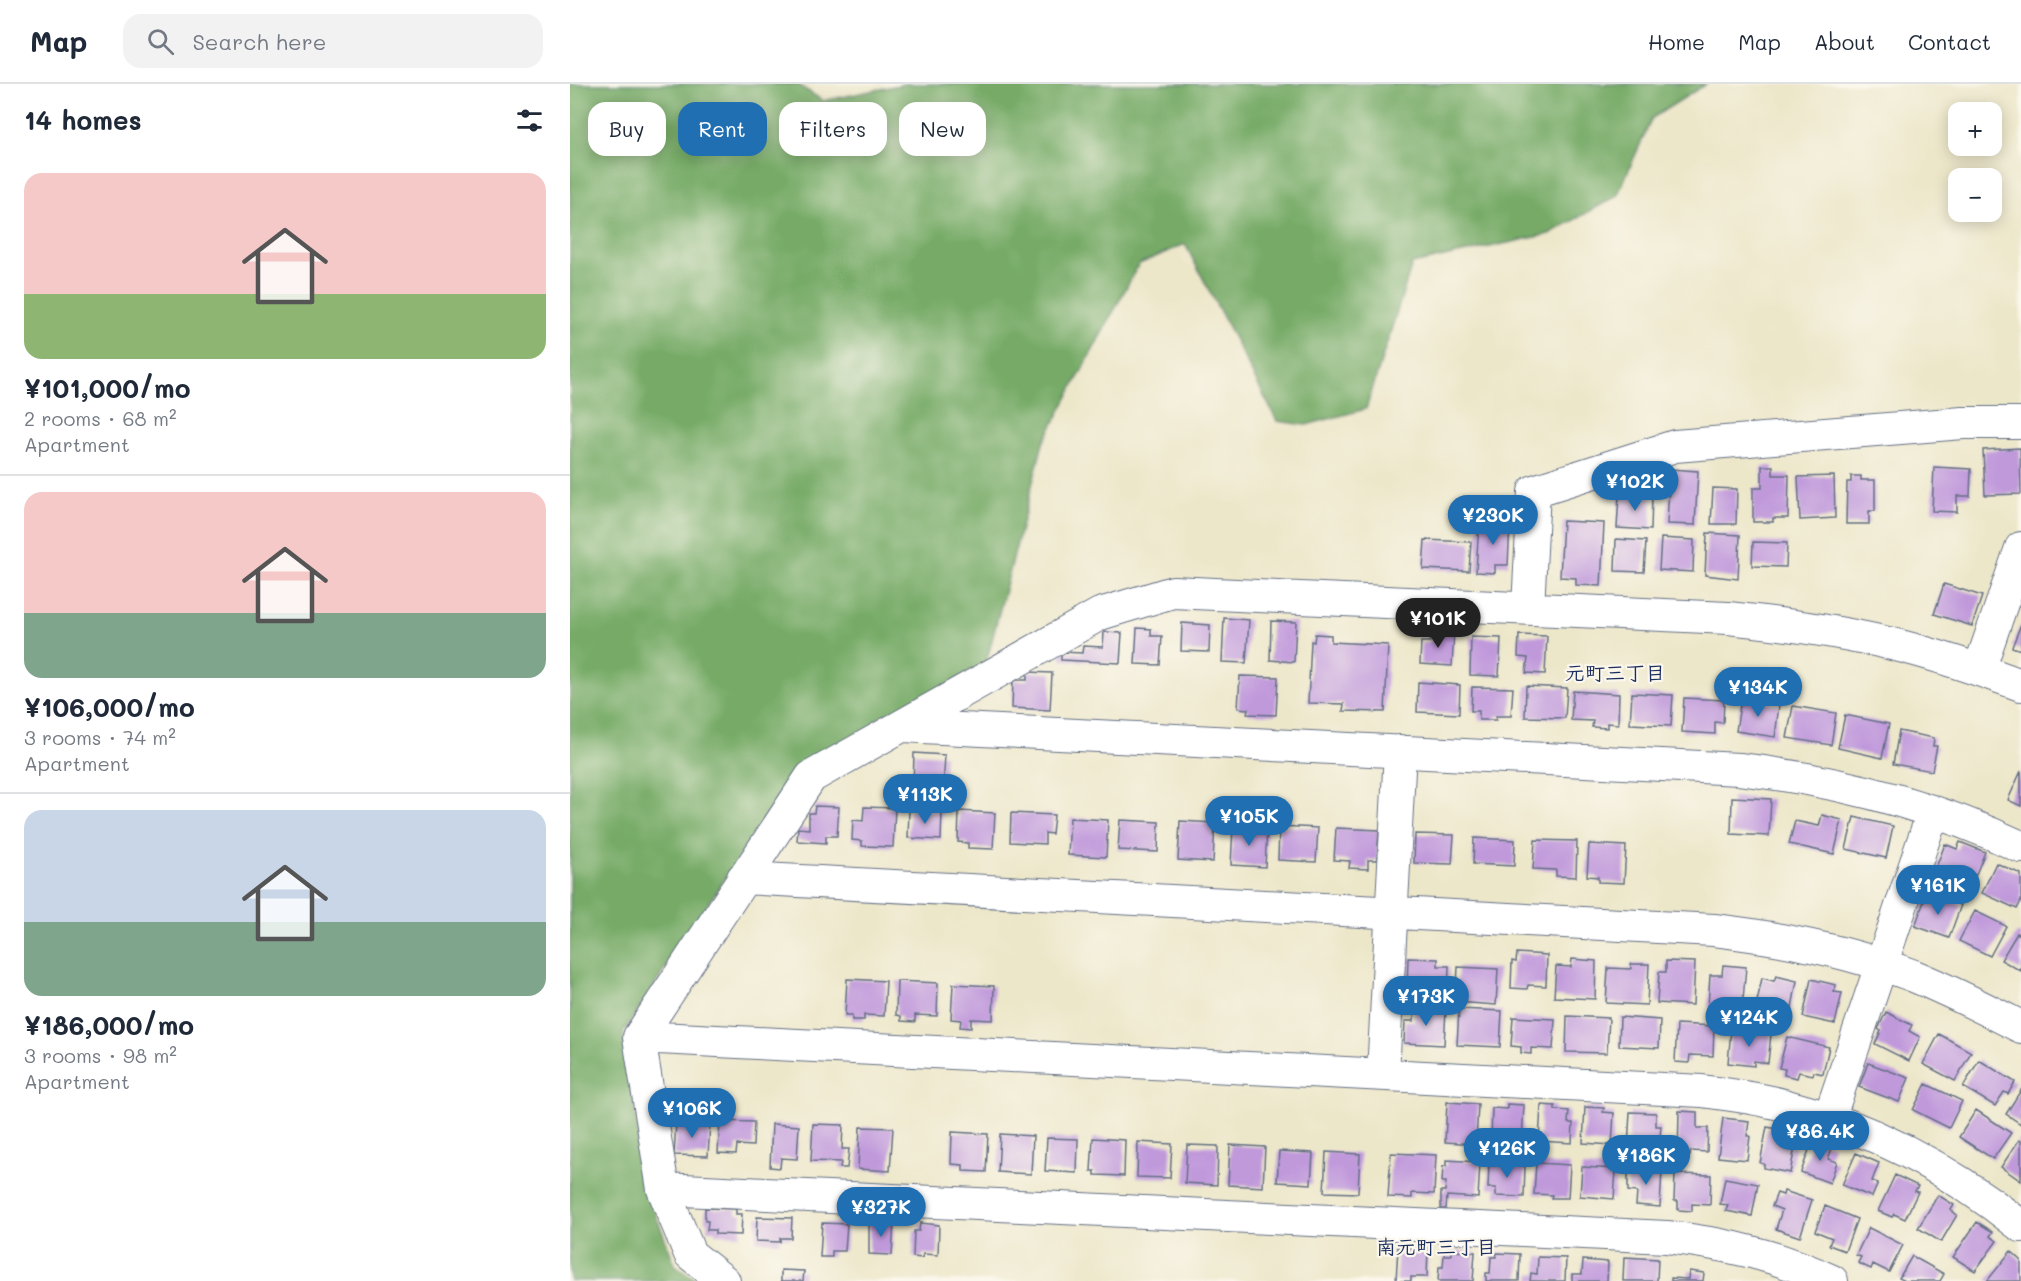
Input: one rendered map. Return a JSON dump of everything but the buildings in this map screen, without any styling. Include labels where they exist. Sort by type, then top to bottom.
[{"type":"street","points":[[1528,608],[1534,491],[1675,446],[1963,423],[2021,423]]},
{"type":"street","points":[[1979,670],[2021,548]]},
{"type":"street","points":[[724,1281],[690,1254],[663,1189],[639,1037],[811,777],[1100,614],[1173,592],[1728,618],[1787,624],[1905,647],[2021,686]]},
{"type":"street","points":[[903,726],[1739,769],[1789,775],[1845,786],[1933,812],[2021,847]]},
{"type":"street","points":[[1383,1074],[1400,751]]},
{"type":"street","points":[[1829,1119],[1933,812]]},
{"type":"street","points":[[743,878],[1714,930],[1800,943],[1882,965],[1946,990],[2021,1027]]},
{"type":"street","points":[[639,1037],[1702,1091],[1787,1105],[1881,1138],[1919,1158],[1991,1202],[2021,1226]]},
{"type":"street","points":[[663,1189],[1656,1236],[1738,1247],[1769,1256],[1832,1281]]},
{"type":"green space","points":[[570,84],[797,84],[823,101],[904,84],[1706,84],[1652,118],[1617,196],[1549,234],[1412,264],[1366,409],[1306,425],[1277,421],[1185,244],[1139,264],[1043,443],[986,663],[797,769],[623,1033],[648,1194],[675,1265],[698,1281],[570,1281]]},
{"type":"district","name":"元町三丁目","points":[[1615,673]]},
{"type":"district","name":"南元町三丁目","points":[[1436,1247]]}]
